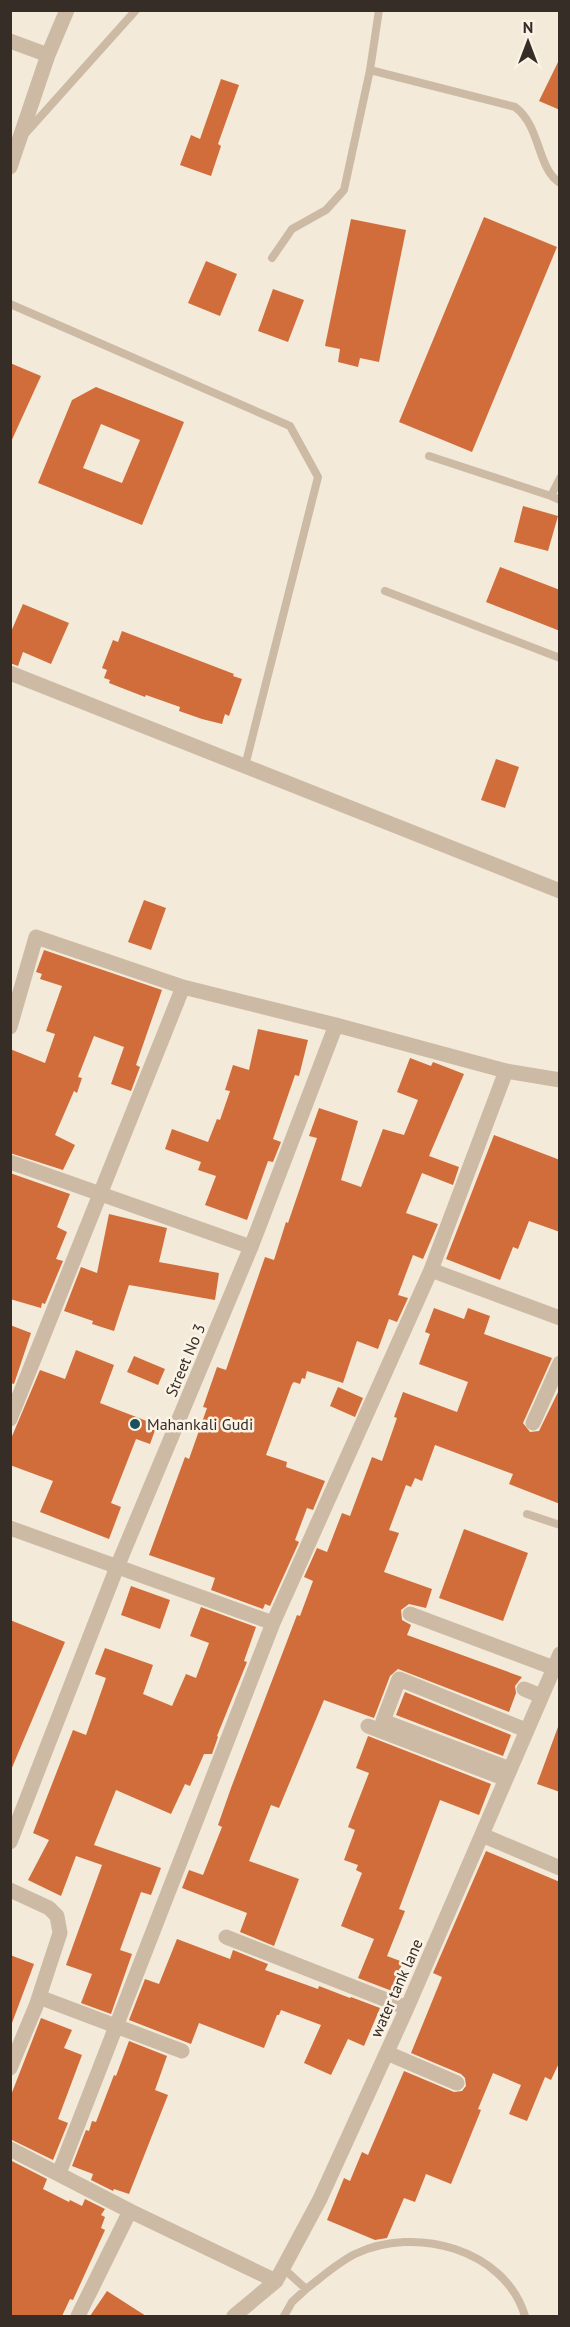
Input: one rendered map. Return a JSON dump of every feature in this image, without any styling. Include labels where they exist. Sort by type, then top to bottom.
[{"type":"street","points":[[10,167],[48,55],[68,10]]},
{"type":"street","points":[[10,41],[48,55]]},
{"type":"street","points":[[10,673],[560,891]]},
{"type":"street","points":[[10,1027],[36,937],[183,987],[336,1024],[507,1071],[560,1080]]},
{"type":"street","points":[[10,1419],[183,987]]},
{"type":"street","name":"Street No 3","points":[[10,1842],[117,1567],[251,1247],[336,1024]]},
{"type":"street","points":[[59,2173],[273,1623],[431,1270],[507,1071]]},
{"type":"street","points":[[10,1162],[251,1247]]},
{"type":"street","points":[[431,1270],[560,1318]]},
{"type":"street","points":[[533,1423],[560,1363]]},
{"type":"street","points":[[10,1528],[273,1623]]},
{"type":"street","points":[[410,1614],[554,1666]]},
{"type":"street","points":[[530,1670],[554,1666]]},
{"type":"street","name":"water tank lane","points":[[234,2316],[280,2275],[320,2199],[407,2008],[554,1666]]},
{"type":"street","points":[[508,1774],[383,1721],[399,1679],[526,1730]]},
{"type":"street","points":[[524,1689],[541,1696]]},
{"type":"street","points":[[368,1726],[508,1774]]},
{"type":"street","points":[[482,1835],[560,1868]]},
{"type":"street","points":[[10,1890],[48,1908],[57,1916],[60,1933],[39,1997],[16,2037],[10,2068]]},
{"type":"street","points":[[226,1937],[407,2008]]},
{"type":"street","points":[[39,1997],[182,2051]]},
{"type":"street","points":[[387,2053],[457,2084]]},
{"type":"street","points":[[10,2149],[130,2211],[280,2275]]},
{"type":"street","points":[[78,2316],[130,2211]]},
{"type":"lane","points":[[20,140],[136,10]]},
{"type":"lane","points":[[272,258],[292,229],[326,210],[344,190],[370,70],[379,10]]},
{"type":"lane","points":[[370,70],[515,107],[529,120],[549,172],[560,183]]},
{"type":"lane","points":[[10,304],[290,426],[318,477],[245,766]]},
{"type":"lane","points":[[429,456],[555,498],[560,478]]},
{"type":"lane","points":[[385,591],[560,658]]},
{"type":"lane","points":[[527,1514],[560,1525]]},
{"type":"lane","points":[[284,2316],[292,2302],[306,2289],[336,2265],[356,2254],[376,2247],[424,2242],[452,2247],[477,2258],[502,2277],[520,2301],[525,2316]]},
{"type":"lane","points":[[280,2275],[306,2289]]},
{"type":"building","points":[[560,58],[560,110],[539,101]]},
{"type":"building","points":[[221,79],[239,85],[218,144],[221,146],[211,176],[180,165],[191,135],[200,139]]},
{"type":"building","points":[[484,217],[557,247],[472,452],[399,422]]},
{"type":"building","points":[[351,219],[406,230],[379,362],[360,358],[358,367],[338,362],[340,349],[325,346]]},
{"type":"building","points":[[206,261],[237,274],[220,316],[188,303]]},
{"type":"building","points":[[273,289],[304,300],[288,342],[258,331]]},
{"type":"building","points":[[10,363],[41,376],[10,444]]},
{"type":"building","points":[[96,387],[184,422],[142,525],[38,483],[72,400]],"holes":[[[101,424],[140,440],[122,483],[83,468]]]},
{"type":"building","points":[[523,506],[558,516],[548,551],[514,542]]},
{"type":"building","points":[[500,567],[560,590],[560,631],[486,602]]},
{"type":"building","points":[[23,604],[69,623],[51,664],[23,652],[18,666],[10,663],[10,634]]},
{"type":"building","points":[[122,631],[242,679],[229,716],[225,714],[222,724],[202,719],[179,711],[180,707],[109,683],[110,680],[104,678],[107,670],[102,668],[113,640],[118,642]]},
{"type":"building","points":[[496,759],[519,767],[505,808],[481,800]]},
{"type":"building","points":[[144,900],[166,908],[151,950],[128,942]]},
{"type":"building","points":[[44,950],[162,990],[136,1065],[140,1067],[131,1091],[111,1084],[124,1047],[94,1036],[78,1077],[82,1078],[77,1093],[74,1091],[55,1135],[75,1145],[63,1170],[10,1153],[10,1049],[45,1063],[55,1034],[46,1031],[62,986],[40,979],[42,974],[36,972]]},
{"type":"building","points":[[258,1029],[308,1040],[299,1076],[295,1075],[273,1139],[281,1142],[273,1162],[268,1161],[247,1220],[205,1205],[216,1176],[198,1170],[201,1162],[165,1149],[172,1129],[208,1142],[217,1119],[220,1120],[230,1091],[225,1090],[233,1065],[249,1070]]},
{"type":"building","points":[[410,1058],[431,1066],[433,1062],[464,1074],[429,1156],[459,1167],[453,1185],[422,1173],[406,1213],[438,1224],[423,1259],[413,1255],[398,1295],[408,1298],[397,1322],[389,1319],[378,1349],[357,1341],[343,1383],[307,1371],[305,1379],[302,1378],[300,1384],[294,1382],[292,1384],[266,1455],[287,1462],[286,1467],[325,1481],[313,1510],[307,1508],[295,1540],[299,1542],[270,1606],[265,1604],[263,1609],[211,1590],[215,1578],[149,1555],[185,1457],[189,1459],[207,1408],[203,1407],[217,1367],[226,1370],[265,1257],[274,1260],[317,1138],[309,1136],[319,1108],[358,1121],[341,1180],[361,1187],[383,1129],[404,1135],[418,1100],[397,1092]]},
{"type":"building","points":[[494,1135],[560,1160],[560,1232],[529,1221],[518,1249],[513,1247],[500,1280],[446,1259]]},
{"type":"building","points":[[10,1173],[70,1194],[57,1227],[67,1232],[56,1259],[63,1261],[45,1304],[42,1303],[41,1308],[10,1299]]},
{"type":"building","points":[[109,1214],[167,1228],[159,1262],[219,1273],[215,1300],[129,1285],[114,1331],[64,1311],[81,1267],[97,1273]]},
{"type":"building","points":[[434,1308],[464,1319],[468,1308],[490,1316],[484,1334],[552,1358],[523,1423],[530,1432],[539,1431],[560,1388],[560,1504],[509,1484],[513,1474],[435,1445],[422,1481],[415,1478],[411,1487],[406,1485],[389,1530],[399,1533],[384,1572],[432,1589],[426,1608],[409,1604],[401,1610],[402,1620],[411,1625],[407,1635],[522,1677],[515,1686],[516,1693],[509,1712],[398,1669],[390,1676],[374,1718],[324,1700],[279,1808],[271,1805],[249,1861],[299,1879],[274,1946],[240,1932],[247,1913],[182,1888],[189,1870],[203,1875],[222,1827],[218,1825],[231,1788],[297,1615],[300,1616],[313,1581],[304,1577],[317,1548],[327,1552],[342,1513],[350,1516],[372,1457],[382,1461],[397,1418],[394,1417],[403,1392],[457,1412],[468,1382],[419,1364],[430,1334],[425,1332]]},
{"type":"building","points":[[10,1325],[31,1333],[14,1384],[10,1383]]},
{"type":"building","points":[[76,1350],[114,1365],[100,1403],[157,1425],[150,1444],[136,1439],[111,1503],[121,1507],[109,1539],[40,1512],[53,1481],[10,1465],[10,1441],[40,1370],[65,1379]]},
{"type":"building","points":[[134,1356],[165,1369],[158,1385],[127,1372]]},
{"type":"building","points":[[338,1387],[363,1398],[355,1417],[330,1406]]},
{"type":"building","points":[[464,1529],[528,1553],[503,1621],[439,1598]]},
{"type":"building","points":[[131,1586],[170,1600],[160,1629],[121,1615]]},
{"type":"building","points":[[201,1607],[256,1627],[244,1661],[247,1662],[212,1754],[204,1754],[190,1786],[185,1784],[171,1814],[116,1790],[94,1845],[161,1868],[151,1895],[141,1892],[120,1950],[132,1954],[111,2014],[81,2003],[92,1974],[66,1965],[102,1865],[76,1856],[61,1896],[28,1880],[49,1840],[33,1833],[73,1730],[86,1735],[106,1678],[95,1674],[105,1648],[153,1665],[143,1694],[172,1706],[186,1674],[196,1678],[209,1643],[190,1636]]},
{"type":"building","points":[[10,1620],[65,1642],[11,1770],[10,1770]]},
{"type":"building","points":[[405,1692],[511,1735],[503,1756],[396,1715]]},
{"type":"building","points":[[558,1727],[560,1727],[560,1792],[537,1784]]},
{"type":"building","points":[[368,1736],[491,1784],[479,1815],[440,1800],[399,1909],[405,1911],[387,1956],[403,1962],[392,1991],[358,1978],[374,1939],[341,1926],[362,1873],[356,1870],[358,1865],[344,1860],[355,1830],[348,1827],[369,1773],[356,1768]]},
{"type":"building","points":[[486,1851],[560,1882],[560,2061],[551,2080],[545,2077],[527,2121],[509,2114],[521,2085],[493,2073],[478,2109],[481,2110],[451,2184],[426,2174],[415,2202],[404,2198],[387,2238],[375,2240],[327,2220],[344,2178],[350,2181],[362,2152],[368,2155],[404,2071],[454,2092],[462,2091],[466,2086],[465,2078],[461,2074],[411,2053],[442,1977],[433,1973]]},
{"type":"building","points":[[177,1939],[230,1959],[233,1950],[268,1964],[265,1970],[380,2008],[364,2046],[348,2039],[331,2075],[304,2063],[321,2025],[281,2010],[264,2048],[199,2023],[191,2044],[129,2020],[145,1979],[159,1984]]},
{"type":"building","points":[[10,1955],[34,1964],[12,2023],[10,2023]]},
{"type":"building","points":[[41,2018],[72,2030],[64,2048],[82,2055],[58,2119],[68,2123],[53,2160],[10,2139],[11,2095]]},
{"type":"building","points":[[129,2041],[167,2056],[155,2090],[168,2095],[129,2194],[114,2189],[113,2191],[91,2180],[93,2174],[72,2166],[86,2130],[89,2131],[92,2121],[96,2122]]},
{"type":"building","points":[[10,2160],[47,2179],[43,2189],[69,2202],[70,2200],[82,2206],[85,2199],[105,2209],[101,2215],[105,2217],[101,2228],[105,2230],[73,2300],[70,2299],[62,2316],[10,2316]]},
{"type":"building","points":[[107,2291],[146,2316],[90,2316]]},
{"type":"place","name":"Mahankali Gudi","points":[[135,1424]]}]
